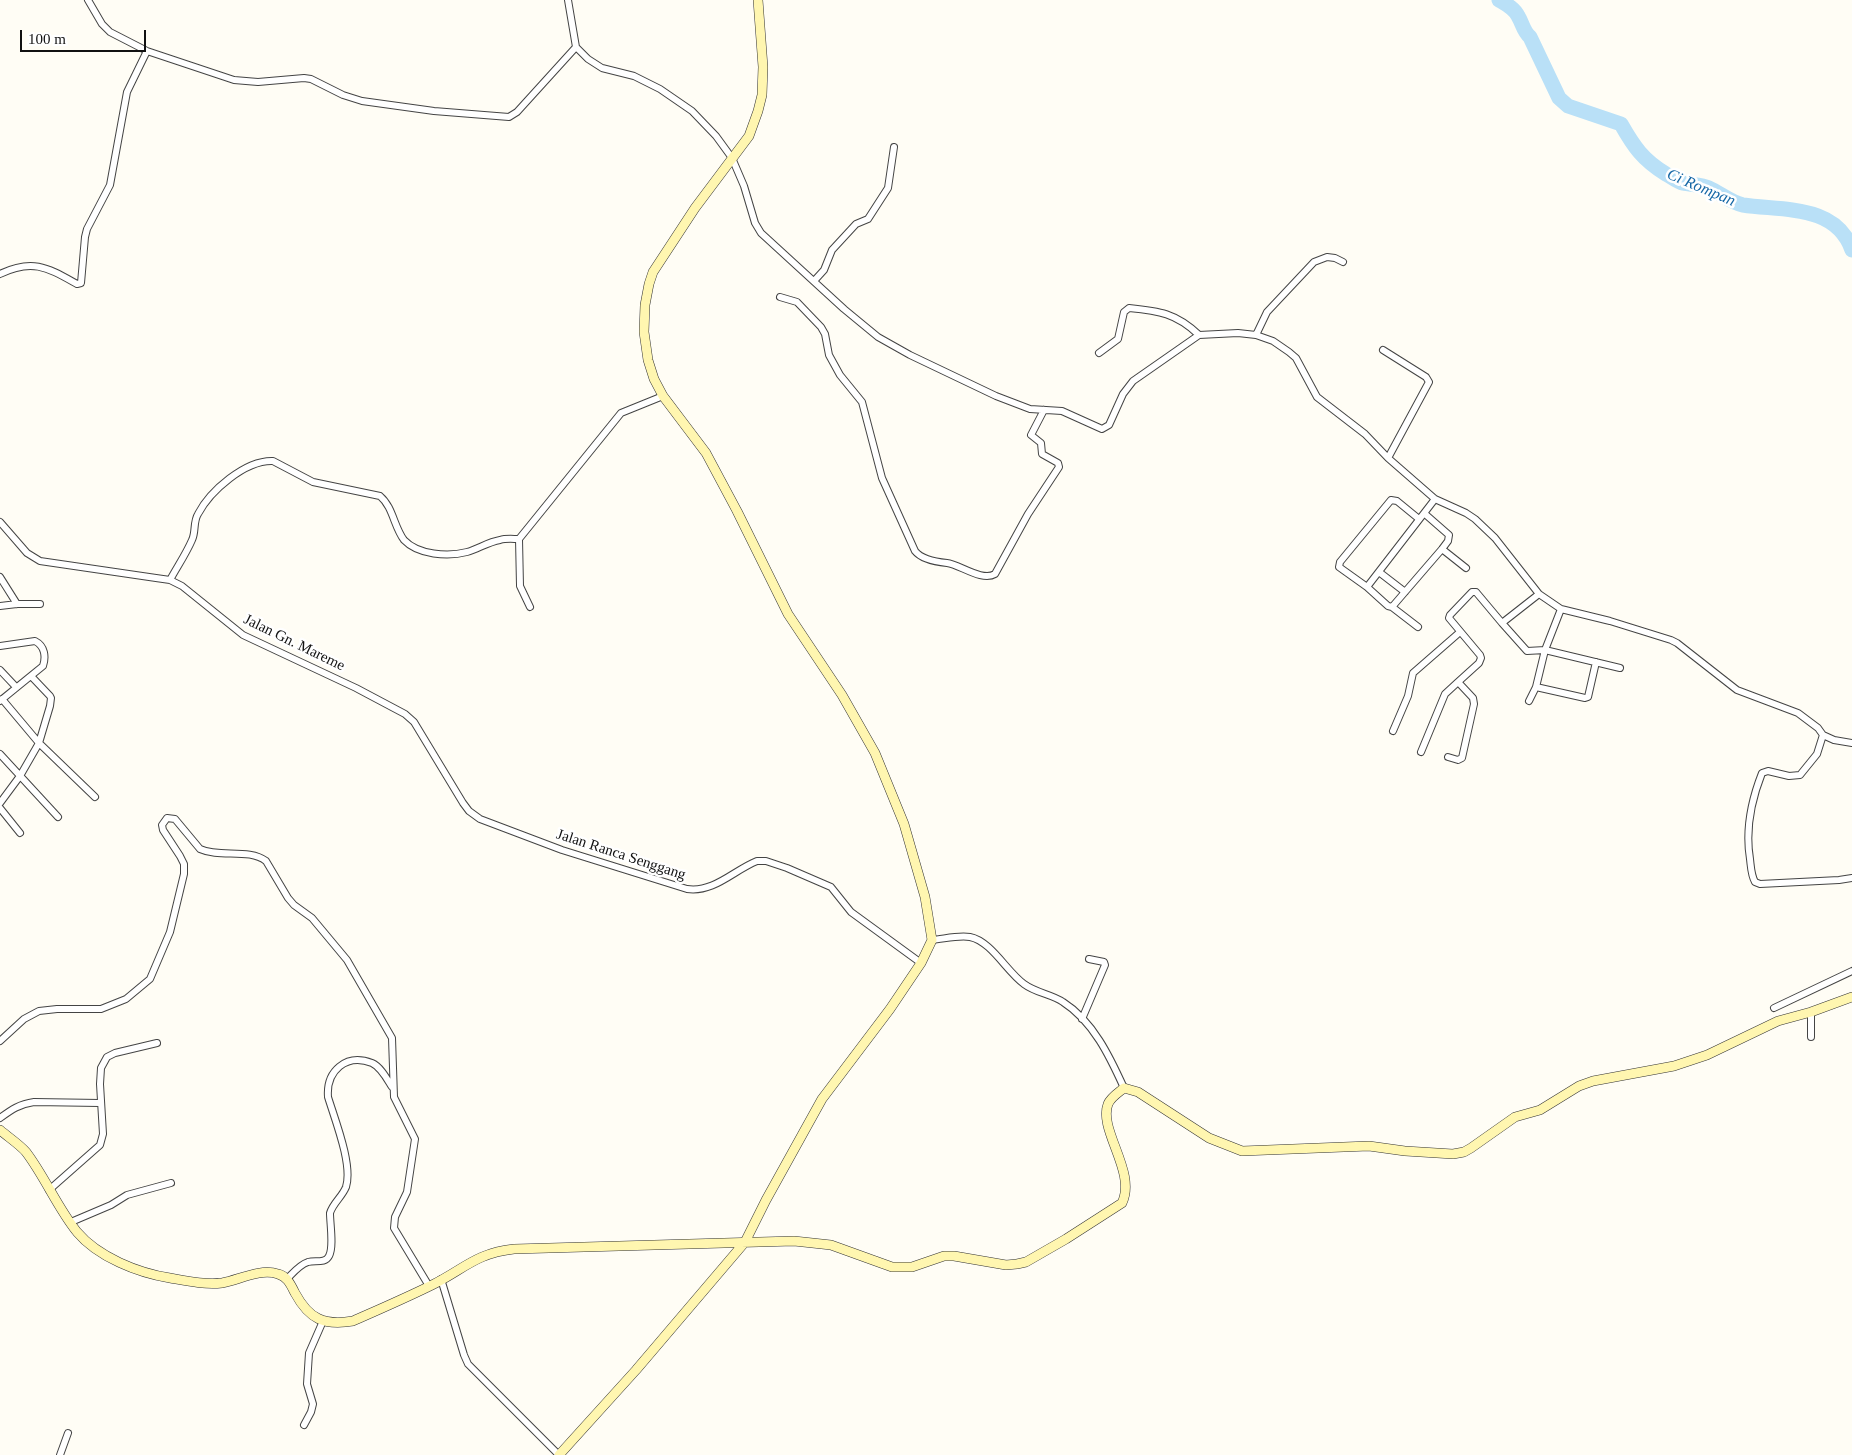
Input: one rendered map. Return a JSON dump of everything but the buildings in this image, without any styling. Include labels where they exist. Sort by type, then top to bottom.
[{"type":"street","points":[[88,0],[102,24],[110,32],[147,50],[234,80],[258,82],[311,79],[343,95],[362,101],[434,111],[509,117],[517,112],[576,48]]},
{"type":"street","points":[[568,0],[576,48],[598,66],[634,76],[678,101],[704,123],[732,158],[761,233],[844,309],[878,337],[996,396],[1030,409],[1062,411],[1099,428],[1106,428],[1126,390],[1133,381],[1199,335],[1238,333],[1256,335],[1272,341],[1293,354],[1317,397],[1366,434],[1388,458],[1436,499],[1466,513],[1496,538],[1539,594],[1561,608],[1610,621],[1678,643],[1737,690],[1798,713],[1823,735],[1834,740],[1852,743]]},
{"type":"street","points":[[441,1279],[468,1364],[559,1455],[636,1370],[746,1242],[766,1200],[822,1100],[890,1009],[920,963],[932,940],[925,897],[904,824],[875,753],[842,695],[788,614],[706,453],[663,396],[654,379],[648,360],[644,332],[645,305],[653,272],[695,208],[751,131],[762,95],[763,67],[758,0]]},
{"type":"street","points":[[0,274],[23,266],[33,265],[47,268],[77,284],[81,283],[85,237],[110,185],[122,109],[127,92],[147,50]]},
{"type":"street","points":[[814,281],[824,270],[832,250],[856,224],[868,219],[888,188],[894,147]]},
{"type":"street","points":[[1256,335],[1267,312],[1314,262],[1327,257],[1343,262]]},
{"type":"street","points":[[780,297],[797,302],[823,330],[829,355],[840,375],[862,402],[882,478],[915,551],[919,555],[940,564],[947,563],[970,573],[990,577],[995,574],[1028,514],[1060,466],[1042,454],[1041,443],[1032,435],[1044,410]]},
{"type":"street","points":[[1099,353],[1118,339],[1124,312],[1129,308],[1170,315],[1181,319],[1199,335]]},
{"type":"street","points":[[1383,350],[1426,377],[1429,382],[1388,458]]},
{"type":"street","points":[[530,607],[520,586],[519,539],[621,413],[663,396]]},
{"type":"street","points":[[170,580],[192,540],[198,513],[218,487],[250,465],[266,461],[272,461],[313,482],[380,496],[393,516],[402,537],[417,549],[432,553],[456,554],[468,552],[500,540],[519,539]]},
{"type":"street","points":[[1367,587],[1436,499]]},
{"type":"street","points":[[1418,627],[1388,606],[1367,587],[1341,569],[1339,565],[1391,500],[1397,502],[1420,519]]},
{"type":"street","points":[[1392,607],[1448,542],[1449,535],[1425,514]]},
{"type":"street","name":"Jalan Gn. Mareme","points":[[0,522],[27,554],[40,561],[170,580],[182,586],[243,635],[356,688],[410,717],[463,803]]},
{"type":"street","points":[[1442,549],[1466,568]]},
{"type":"street","points":[[1378,572],[1405,592]]},
{"type":"street","points":[[0,576],[17,604]]},
{"type":"street","points":[[1421,752],[1445,694],[1479,663],[1481,658],[1480,654],[1460,632],[1449,616],[1474,592],[1478,593],[1528,651],[1545,650],[1620,668]]},
{"type":"street","points":[[1502,623],[1539,594]]},
{"type":"street","points":[[0,606],[40,604]]},
{"type":"street","points":[[1529,702],[1536,687],[1545,650],[1561,608]]},
{"type":"street","points":[[1393,731],[1408,696],[1413,673],[1460,632]]},
{"type":"street","points":[[0,646],[39,642],[44,652],[45,661],[43,666],[1,700],[39,743],[95,797]]},
{"type":"street","points":[[1536,687],[1585,698],[1588,697],[1596,662]]},
{"type":"street","points":[[0,670],[16,687]]},
{"type":"street","points":[[0,803],[20,776],[39,743],[50,706],[51,698],[31,676]]},
{"type":"street","points":[[1448,757],[1458,760],[1462,758],[1474,704],[1473,698],[1458,682]]},
{"type":"street","points":[[1823,735],[1816,754],[1800,775],[1789,776],[1768,771],[1762,773],[1753,796],[1748,823],[1748,851],[1752,877],[1755,882],[1760,884],[1852,878]]},
{"type":"street","points":[[0,754],[58,817]]},
{"type":"street","name":"Jalan Ranca Senggang","points":[[463,803],[469,811],[480,819],[562,850],[687,889],[696,890],[709,887],[757,861],[766,861],[786,868],[831,887],[851,912],[920,963]]},
{"type":"street","points":[[0,808],[20,832]]},
{"type":"street","points":[[0,1041],[24,1019],[39,1011],[101,1009],[126,999],[150,979],[170,932],[184,874],[184,864],[163,830],[164,821],[167,818],[175,819],[200,848],[205,851],[261,857],[266,861],[288,898],[294,905],[312,918],[347,960],[392,1038],[394,1097],[415,1140],[407,1192],[395,1217],[394,1228],[429,1286]]},
{"type":"street","points":[[932,940],[963,937],[981,941],[1024,984],[1037,992],[1064,1002],[1082,1019],[1108,1054],[1124,1088],[1138,1092],[1210,1138],[1242,1151],[1369,1146],[1405,1151],[1453,1154],[1464,1152],[1515,1117],[1540,1110],[1579,1086],[1593,1081],[1674,1066],[1707,1055],[1778,1021],[1852,997]]},
{"type":"street","points":[[1082,1019],[1106,965],[1104,962],[1089,959]]},
{"type":"street","points":[[1774,1008],[1852,971]]},
{"type":"street","points":[[1810,1012],[1811,1037]]},
{"type":"street","points":[[49,1190],[100,1145],[103,1134],[100,1103],[101,1068],[107,1057],[115,1053],[158,1043]]},
{"type":"street","points":[[287,1279],[298,1267],[309,1262],[326,1260],[329,1257],[332,1250],[330,1213],[343,1194],[347,1183],[346,1159],[328,1096],[327,1086],[330,1076],[342,1064],[360,1061],[371,1063],[380,1069],[393,1089]]},
{"type":"street","points":[[0,1130],[24,1150],[78,1232],[111,1258],[127,1267],[193,1283],[220,1283],[257,1274],[278,1274],[287,1279],[310,1314],[323,1322],[339,1324],[353,1321],[429,1286],[474,1260],[499,1251],[794,1241],[831,1244],[892,1267],[903,1268],[912,1267],[944,1256],[1006,1265],[1026,1262],[1122,1203],[1124,1170],[1108,1122],[1107,1110],[1109,1102],[1124,1088]]},
{"type":"street","points":[[0,1118],[14,1107],[34,1102],[100,1103]]},
{"type":"street","points":[[71,1222],[127,1196],[170,1183]]},
{"type":"street","points":[[304,1425],[313,1404],[307,1384],[309,1353],[323,1322]]},
{"type":"street","points":[[60,1455],[68,1433]]},
{"type":"waterway","name":"Ci Rompan","points":[[1499,0],[1510,7],[1520,19],[1559,98],[1568,106],[1621,124],[1645,158],[1679,182],[1706,187],[1743,205],[1806,212],[1821,217],[1834,224],[1844,235],[1852,250]]}]
